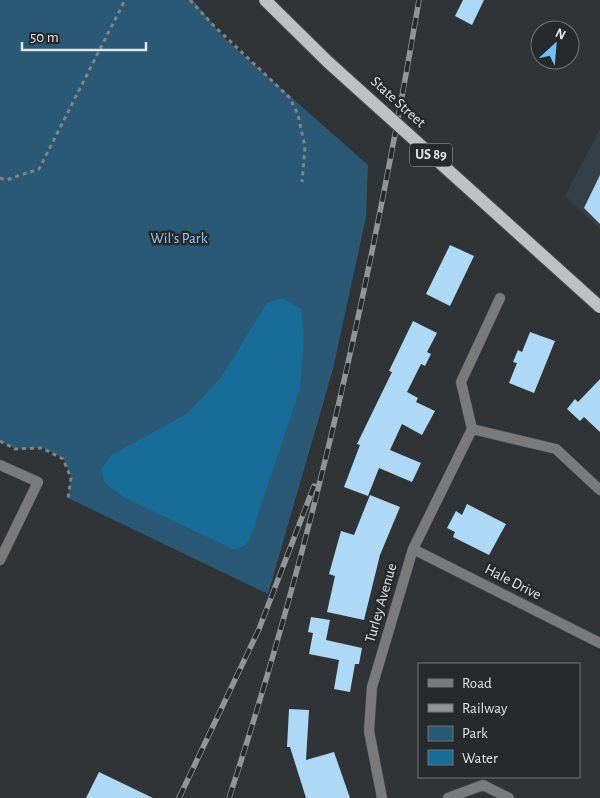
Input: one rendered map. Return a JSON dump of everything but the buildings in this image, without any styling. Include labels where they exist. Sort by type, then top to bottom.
[{"type":"main road","name":"State Street","points":[[264,0],[328,62],[600,307]]},
{"type":"street","points":[[500,298],[461,382],[472,429],[556,449],[600,490]]},
{"type":"street","name":"Turley Avenue","points":[[382,798],[371,744],[369,710],[372,687],[412,549],[472,429]]},
{"type":"street","points":[[0,465],[38,482],[0,560]]},
{"type":"street","name":"Hale Drive","points":[[412,549],[600,643]]},
{"type":"street","points":[[448,798],[483,785],[508,798]]},
{"type":"path","points":[[0,178],[6,180],[39,169],[125,0]]},
{"type":"path","points":[[190,0],[214,26],[290,98],[298,115],[305,147],[302,182]]},
{"type":"path","points":[[0,441],[16,449],[42,448],[63,458],[71,478],[68,498]]},
{"type":"shaded area","points":[[600,129],[600,229],[565,196]]},
{"type":"green space","name":"Wil's Park","points":[[0,0],[193,0],[224,38],[368,165],[366,217],[333,369],[268,594],[68,498],[71,478],[63,458],[42,448],[15,449],[0,441]]},
{"type":"water","points":[[282,298],[301,309],[304,341],[300,388],[250,539],[243,547],[233,549],[125,498],[105,483],[101,470],[110,456],[188,413],[222,376],[267,303]]},
{"type":"railway","points":[[229,798],[260,700],[288,601],[315,502],[339,402],[382,202],[419,0]]},
{"type":"railway","points":[[179,798],[259,629],[314,486]]}]
